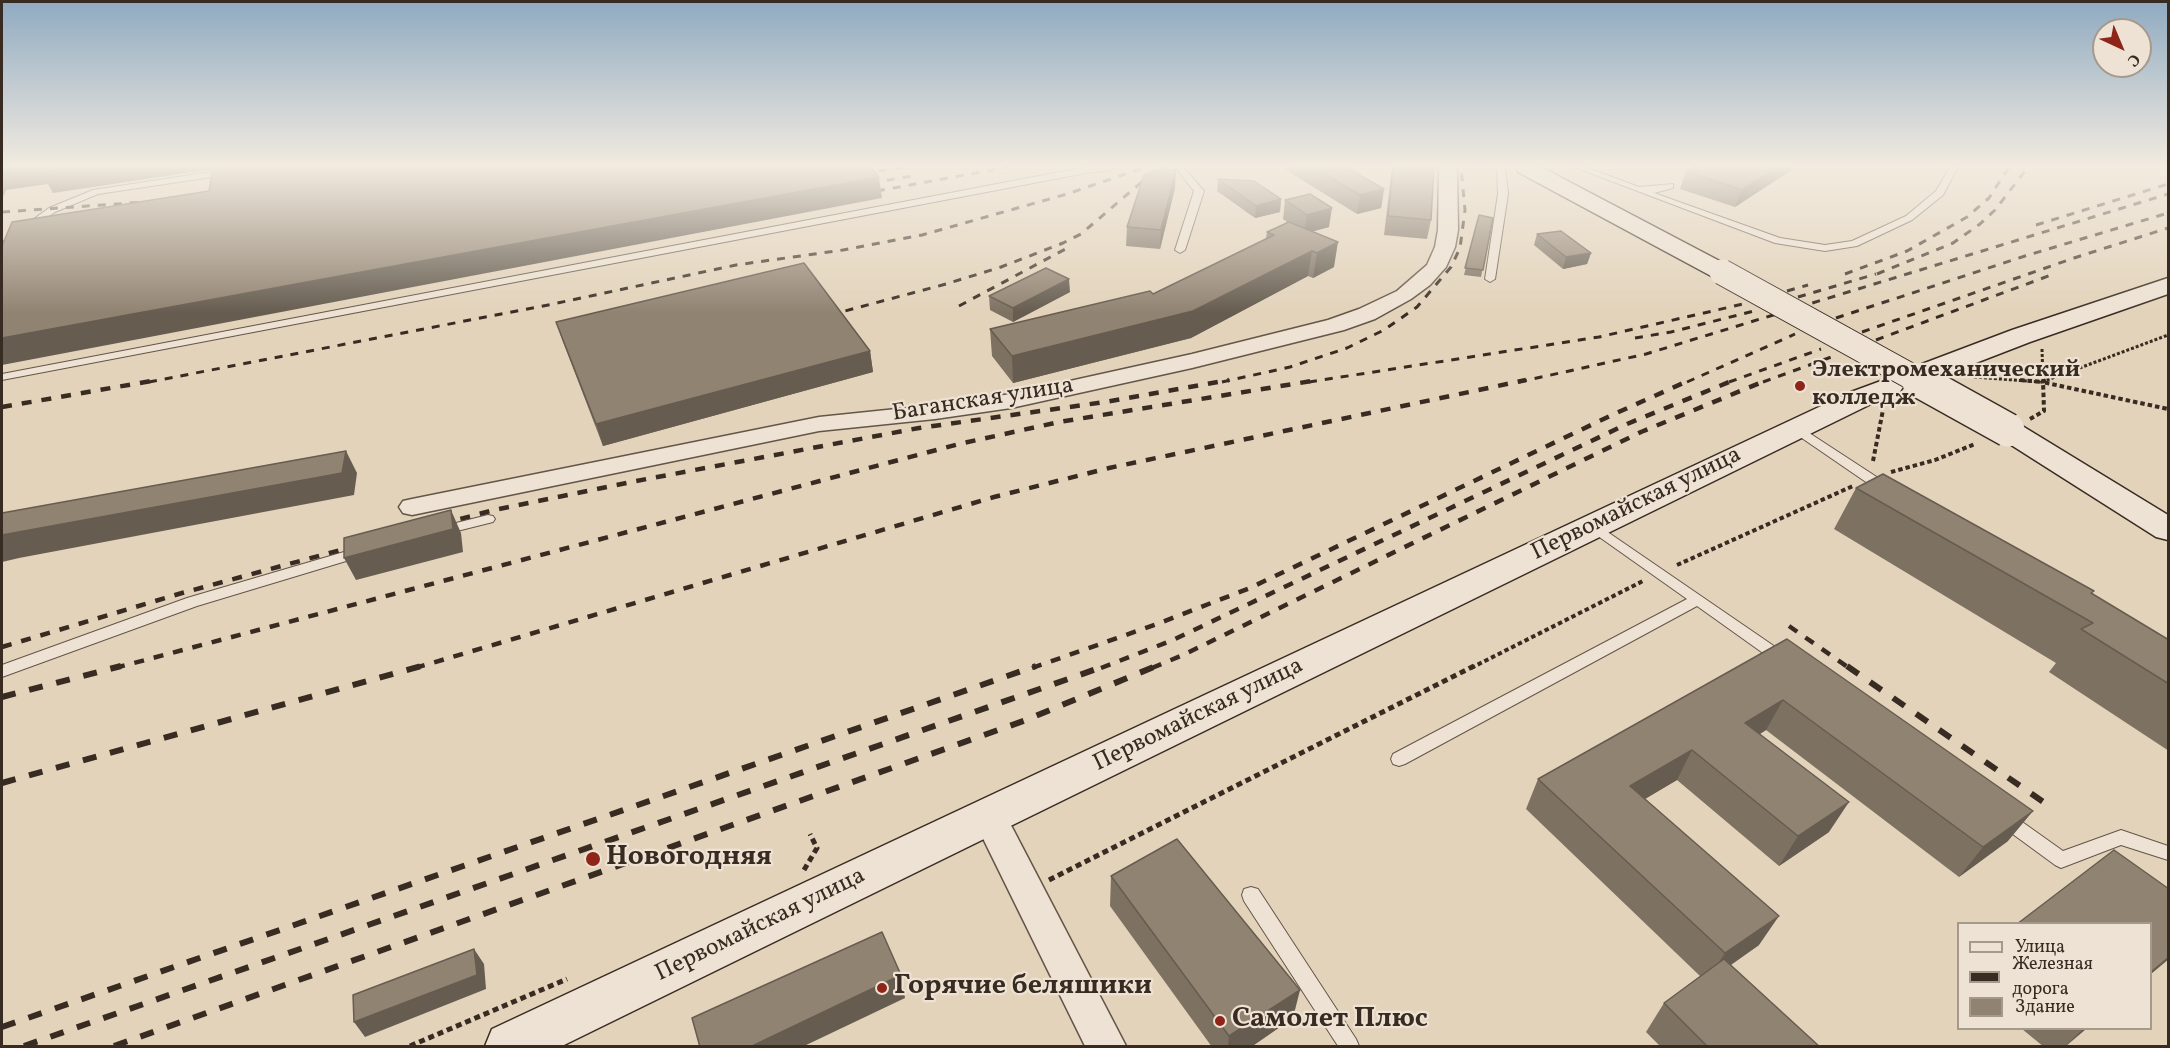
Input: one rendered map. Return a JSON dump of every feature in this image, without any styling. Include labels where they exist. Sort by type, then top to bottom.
[{"type":"main road","points":[[1617,216],[2008,430],[2169,529]]},
{"type":"main road","points":[[1932,370],[2021,336],[2169,286]]},
{"type":"main road","name":"Первомайская улица","points":[[532,1041],[989,816],[1797,429],[1891,398]]},
{"type":"street","name":"Баганская улица","points":[[412,507],[819,424],[935,412],[1011,401],[1192,361],[1336,325],[1367,314],[1404,295],[1423,281],[1436,267],[1445,247],[1448,216]]},
{"type":"street","points":[[989,816],[1106,1047]]},
{"type":"lane","points":[[2,246],[44,216]]},
{"type":"lane","points":[[2,377],[837,216]]},
{"type":"lane","points":[[1180,250],[1191,216]]},
{"type":"lane","points":[[1490,279],[1500,216]]},
{"type":"lane","points":[[1709,216],[1778,241],[1824,248],[1854,244],[1912,216]]},
{"type":"lane","points":[[1797,429],[1899,498]]},
{"type":"lane","points":[[423,535],[488,519]]},
{"type":"lane","points":[[1593,526],[1794,667]]},
{"type":"lane","points":[[2,671],[192,602],[380,546]]},
{"type":"lane","points":[[1399,759],[1698,598]]},
{"type":"lane","points":[[1994,812],[2061,860],[2121,837],[2169,853]]},
{"type":"lane","points":[[1251,895],[1349,1047]]},
{"type":"path","points":[[2042,382],[2169,335]]},
{"type":"path","points":[[2032,353],[2043,349],[2044,411]]},
{"type":"path","points":[[1980,373],[1970,377],[2042,382],[2169,409]]},
{"type":"path","points":[[1870,479],[1883,411],[1891,398]]},
{"type":"path","points":[[1027,890],[1660,572],[1870,479],[1935,460],[1979,442]]},
{"type":"path","points":[[810,834],[817,848]]},
{"type":"building","points":[[51,216],[667,216],[2,338],[2,246],[12,222]]},
{"type":"building","points":[[1131,216],[1165,216],[1161,230],[1127,227]]},
{"type":"building","points":[[1388,216],[1431,216],[1431,220]]},
{"type":"building","points":[[1479,216],[1493,218],[1483,270],[1465,268]]},
{"type":"building","points":[[1289,222],[1338,242],[1317,253],[1312,251],[1193,311],[1012,356],[990,329],[1150,291],[1153,294],[1274,235],[1267,232]]},
{"type":"building","points":[[1561,231],[1591,253],[1566,257],[1537,234]]},
{"type":"building","points":[[804,263],[870,351],[596,424],[556,322]]},
{"type":"building","points":[[1046,268],[1069,279],[1013,308],[989,296]]},
{"type":"building","points":[[346,451],[342,473],[2,535],[2,513]]},
{"type":"building","points":[[1883,474],[2094,591],[2091,593],[2169,640],[2169,684],[2081,629],[2093,623],[1856,488]]},
{"type":"building","points":[[451,510],[453,529],[344,558],[344,538]]},
{"type":"building","points":[[1787,639],[2033,811],[1983,847],[1783,700],[1745,723],[1849,802],[1798,836],[1692,750],[1630,786],[1779,916],[1725,953],[1538,779]]},
{"type":"building","points":[[1177,839],[1300,990],[1229,1036],[1111,876]]},
{"type":"building","points":[[2114,850],[2169,889],[2169,957],[2152,971],[2152,922],[2020,922]]},
{"type":"building","points":[[882,932],[901,975],[750,1047],[700,1047],[692,1018]]},
{"type":"building","points":[[474,949],[477,975],[354,1022],[353,995]]},
{"type":"building","points":[[1724,959],[1820,1047],[1708,1047],[1664,1003]]},
{"type":"railway","points":[[149,382],[553,304],[736,265],[843,250],[922,235],[990,216]]},
{"type":"railway","points":[[830,315],[1001,267],[1081,234],[1102,216]]},
{"type":"railway","points":[[1222,382],[1290,367],[1347,348],[1384,330],[1417,307],[1451,267],[1460,248],[1464,216]]},
{"type":"railway","points":[[1845,274],[1907,251],[1968,216]]},
{"type":"railway","points":[[1877,274],[1953,243],[1989,216]]},
{"type":"railway","points":[[2036,225],[2065,216]]},
{"type":"railway","points":[[1519,382],[1646,354],[2097,216]]},
{"type":"railway","points":[[1836,318],[2025,256],[2158,216]]},
{"type":"railway","points":[[1862,332],[2074,258],[2168,228]]},
{"type":"railway","points":[[959,306],[1071,246]]},
{"type":"railway","points":[[1798,297],[1876,274]]},
{"type":"railway","points":[[1876,340],[2051,275]]},
{"type":"railway","points":[[1787,291],[1808,285]]},
{"type":"railway","points":[[1309,382],[1599,337],[1743,304]]},
{"type":"railway","points":[[1635,338],[1671,332],[1754,311]]},
{"type":"railway","points":[[1687,382],[1795,334]]},
{"type":"railway","points":[[1730,382],[1821,349]]},
{"type":"railway","points":[[1763,382],[1834,356]]},
{"type":"railway","points":[[2,407],[157,380]]},
{"type":"railway","points":[[441,524],[494,510],[636,481],[919,428],[1105,402],[1229,380]]},
{"type":"railway","points":[[115,668],[959,444],[1059,422],[1318,380]]},
{"type":"railway","points":[[415,668],[994,497],[1109,468],[1526,380]]},
{"type":"railway","points":[[1032,668],[1250,588],[1690,380]]},
{"type":"railway","points":[[1730,382],[1734,380]]},
{"type":"railway","points":[[1152,668],[1641,432],[1767,380]]},
{"type":"railway","points":[[1101,668],[1173,640],[1627,424],[1730,382]]},
{"type":"railway","points":[[2,647],[182,593],[359,545]]},
{"type":"railway","points":[[1789,626],[1849,668]]},
{"type":"railway","points":[[2,697],[121,666]]},
{"type":"railway","points":[[2,783],[421,666]]},
{"type":"railway","points":[[2,1027],[1036,666]]},
{"type":"railway","points":[[24,1046],[1105,666]]},
{"type":"railway","points":[[114,1046],[1026,720],[1156,666]]},
{"type":"railway","points":[[1847,666],[2052,808]]},
{"type":"place","name":"Электромеханический колледж","points":[[1800,386]]},
{"type":"place","name":"Новогодняя","points":[[593,859]]},
{"type":"place","name":"Горячие беляшики","points":[[882,988]]},
{"type":"place","name":"Самолет Плюс","points":[[1220,1021]]}]
